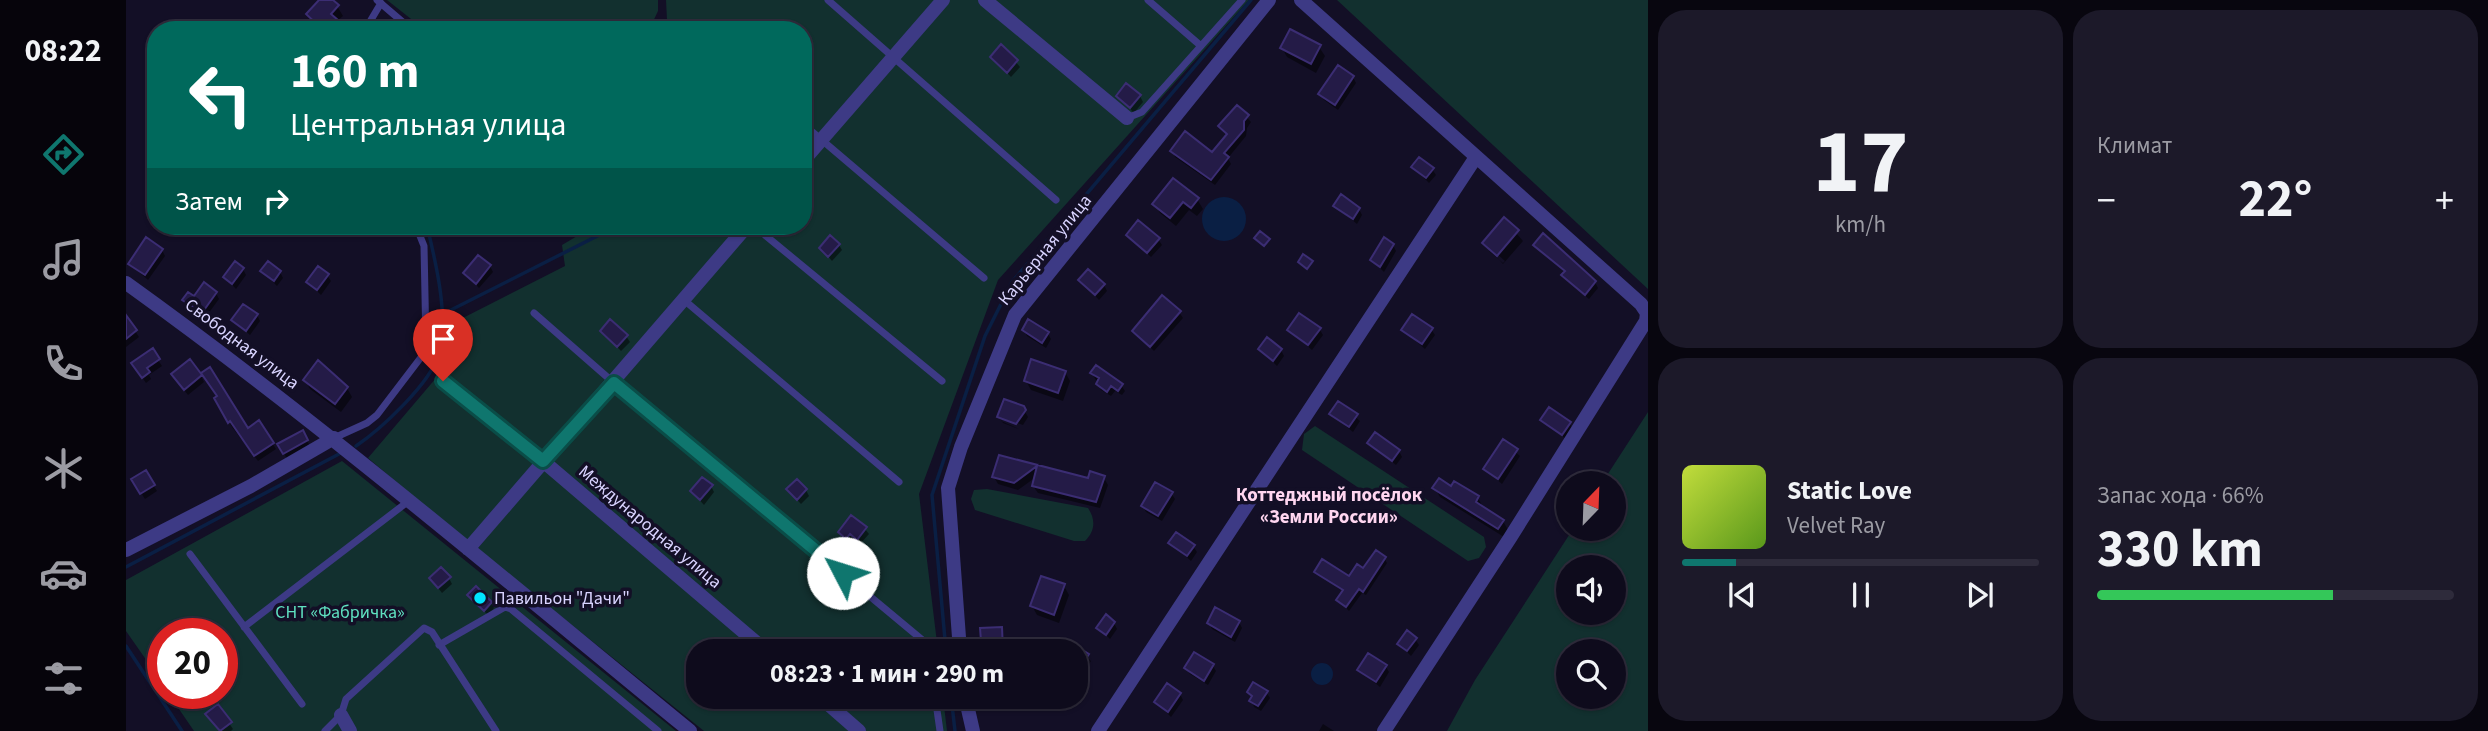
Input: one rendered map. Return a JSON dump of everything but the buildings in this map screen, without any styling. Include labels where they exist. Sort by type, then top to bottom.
[{"type":"street","points":[[812,151],[943,0]]},
{"type":"street","points":[[985,0],[1127,118]]},
{"type":"street","name":"Карьерная улица","points":[[959,639],[948,488],[961,447],[1015,316],[1269,0]]},
{"type":"street","points":[[1300,0],[1641,304],[1647,313],[1646,321],[1532,504],[1384,731]]},
{"type":"street","points":[[1098,731],[1476,157]]},
{"type":"street","points":[[468,549],[739,235]]},
{"type":"street","name":"Свободная улица","points":[[126,283],[242,366],[334,438],[688,730]]},
{"type":"street","name":"Международная улица","points":[[443,381],[543,461],[752,639]]},
{"type":"street","points":[[126,550],[251,486],[334,438]]},
{"type":"street","points":[[834,709],[859,731]]},
{"type":"street","points":[[968,709],[973,731]]},
{"type":"street","points":[[341,715],[350,731]]},
{"type":"lane","points":[[828,0],[1056,200]]},
{"type":"lane","points":[[1148,0],[1201,46]]},
{"type":"lane","points":[[1127,118],[1133,119],[1142,112],[1242,0]]},
{"type":"lane","points":[[370,21],[379,2],[401,21]]},
{"type":"lane","points":[[812,132],[984,278]]},
{"type":"lane","points":[[334,438],[367,423],[377,415],[422,356],[426,345],[424,246],[420,235]]},
{"type":"lane","points":[[765,235],[942,381]]},
{"type":"lane","points":[[684,300],[899,482]]},
{"type":"lane","points":[[534,313],[921,639]]},
{"type":"lane","points":[[244,627],[410,500]]},
{"type":"lane","points":[[190,554],[302,704]]},
{"type":"lane","points":[[439,645],[505,607],[512,609],[658,731]]},
{"type":"lane","points":[[325,731],[341,715],[346,699],[424,628],[432,632],[496,731]]},
{"type":"lane","points":[[937,709],[940,731]]},
{"type":"green space","points":[[387,0],[658,0],[658,11],[653,21],[414,21]]},
{"type":"green space","points":[[666,0],[1249,0],[998,280],[919,494],[937,639],[686,639],[686,709],[944,709],[947,731],[704,731],[477,549],[489,535],[484,530],[466,541],[368,458],[442,371],[457,343],[453,323],[565,266],[562,245],[579,235],[812,235],[812,21],[666,21]]},
{"type":"green space","points":[[1337,0],[1648,0],[1648,289]]},
{"type":"green space","points":[[1648,412],[1648,731],[1447,731],[1475,680],[1556,555],[1556,625],[1626,625],[1626,555],[1556,555],[1565,541],[1626,541],[1626,471],[1610,471]]},
{"type":"green space","points":[[1315,426],[1484,537],[1486,547],[1479,558],[1468,561],[1302,450],[1304,434]]},
{"type":"green space","name":"СНТ «Фабричка»","points":[[342,461],[676,731],[194,731],[179,709],[238,709],[238,618],[147,618],[147,661],[126,631],[126,580]]},
{"type":"green space","points":[[987,489],[1088,508],[1092,517],[1092,529],[1085,541],[1074,541],[975,510],[971,499],[974,490]]},
{"type":"water","points":[[1224,197],[1239,204],[1246,219],[1239,234],[1224,241],[1209,234],[1202,219],[1209,204]]},
{"type":"water","points":[[1318,663],[1326,663],[1333,670],[1333,678],[1326,685],[1318,685],[1311,678],[1311,670]]},
{"type":"waterway","points":[[945,639],[932,495],[985,336],[1012,282],[1251,0]]},
{"type":"waterway","points":[[356,446],[378,429],[415,392],[426,379],[439,354],[442,307],[429,235]]},
{"type":"waterway","points":[[441,315],[599,235]]},
{"type":"waterway","points":[[126,567],[339,454]]},
{"type":"waterway","points":[[126,646],[182,731]]},
{"type":"waterway","points":[[952,709],[955,731]]},
{"type":"place","name":"Павильон \"Дачи\"","points":[[480,598]]},
{"type":"district","name":"Коттеджный посёлок «Земли России»","points":[[1329,506]]},
{"type":"route","points":[[443,381],[543,461],[614,383],[843,573]]}]
